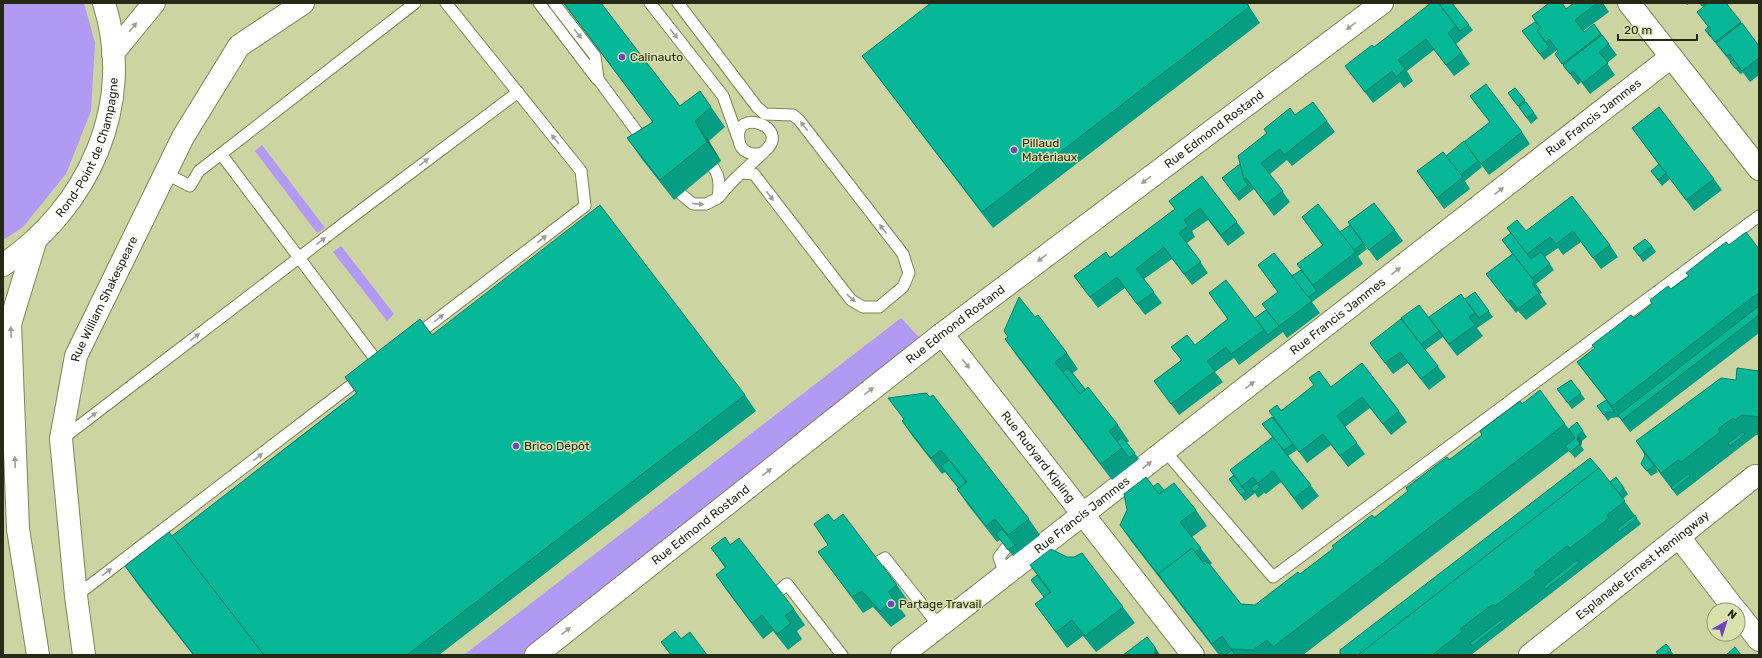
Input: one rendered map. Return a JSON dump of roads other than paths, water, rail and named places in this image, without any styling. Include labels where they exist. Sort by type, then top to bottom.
[{"type":"street","name":"Rond-Point de Champagne","points":[[3,265],[35,242],[62,214],[83,182],[99,148],[111,98],[113,53],[104,3]]},
{"type":"street","points":[[113,53],[154,3]]},
{"type":"street","name":"Rue William Shakespeare","points":[[84,655],[76,596],[61,439],[76,356],[183,137],[239,46],[303,3]]},
{"type":"street","name":"Rue Edmond Rostand","points":[[536,655],[942,334],[1382,3]]},
{"type":"street","points":[[1629,3],[1759,169]]},
{"type":"street","name":"Rue Francis Jammes","points":[[914,651],[939,626],[1671,56]]},
{"type":"street","points":[[35,242],[10,324],[18,529],[38,655]]},
{"type":"street","name":"Rue Rudyard Kipling","points":[[942,334],[1193,655]]},
{"type":"street","name":"Esplanade Ernest Hemingway","points":[[1530,655],[1755,476]]},
{"type":"street","points":[[3,480],[18,529]]},
{"type":"street","points":[[1679,537],[1730,602]]},
{"type":"street","points":[[1746,623],[1759,640]]},
{"type":"lane","points":[[165,173],[190,186],[199,171],[415,3]]},
{"type":"lane","points":[[404,345],[585,206],[581,171],[446,3]]},
{"type":"lane","points":[[539,3],[654,156]]},
{"type":"lane","points":[[554,3],[595,56],[598,80]]},
{"type":"lane","points":[[650,3],[723,96],[742,148],[746,152],[752,154],[762,153]]},
{"type":"lane","points":[[678,3],[757,107],[765,114],[793,115],[799,120],[903,254],[909,273],[903,287],[879,307],[863,307],[851,300],[754,174],[742,173]]},
{"type":"lane","points":[[61,439],[518,92]]},
{"type":"lane","points":[[668,175],[682,195],[693,204],[706,204],[718,198],[729,183],[742,173],[769,146],[771,142],[770,131],[767,127],[765,114]]},
{"type":"lane","points":[[738,138],[740,132],[747,124],[758,122],[767,127]]},
{"type":"lane","points":[[696,145],[716,170],[720,184],[718,198]]},
{"type":"lane","points":[[76,596],[382,361],[221,154]]},
{"type":"lane","points":[[1165,451],[1273,577],[1759,216]]},
{"type":"lane","points":[[1005,575],[999,557],[1006,548]]},
{"type":"lane","points":[[878,562],[885,558],[939,626]]},
{"type":"lane","points":[[779,590],[787,584],[842,655]]},
{"type":"place","name":"Calinauto","points":[[622,57]]},
{"type":"place","name":"Pillaud Matériaux","points":[[1014,150]]},
{"type":"place","name":"Brico Dépôt","points":[[516,446]]},
{"type":"place","name":"Partage Travail","points":[[891,604]]}]
